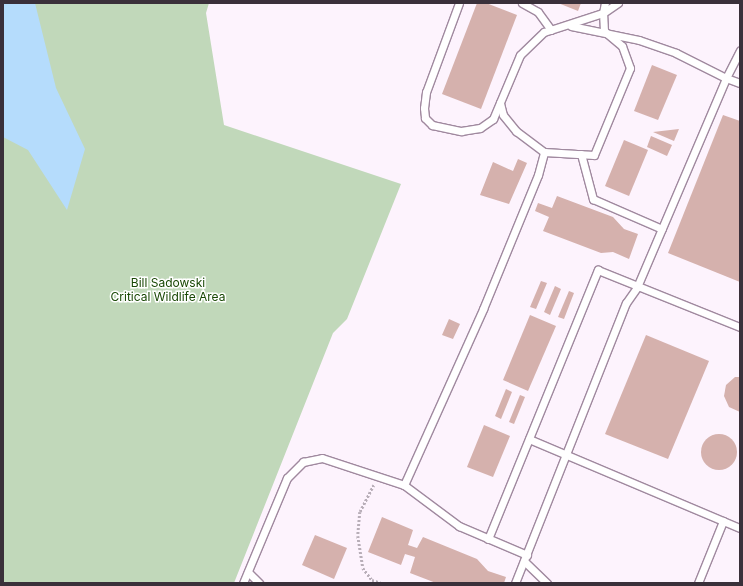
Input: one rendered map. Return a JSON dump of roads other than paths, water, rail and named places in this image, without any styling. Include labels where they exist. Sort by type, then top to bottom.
[{"type":"lane","points":[[458,3],[426,92],[425,118],[445,129],[461,131],[480,128],[493,119],[520,55],[544,32],[603,12],[618,3]]},
{"type":"lane","points":[[522,3],[538,12],[551,30]]},
{"type":"lane","points":[[500,102],[502,115],[516,131],[544,152],[594,155],[630,68],[622,46],[604,31],[603,12],[605,3]]},
{"type":"lane","points":[[568,25],[604,31],[676,53],[740,84]]},
{"type":"lane","points":[[515,583],[626,303],[637,286],[726,78],[740,50]]},
{"type":"lane","points":[[404,485],[483,309],[538,175],[544,152]]},
{"type":"lane","points":[[580,154],[593,199],[662,229]]},
{"type":"lane","points":[[488,539],[598,270],[740,327]]},
{"type":"lane","points":[[529,439],[740,528]]},
{"type":"lane","points":[[243,583],[287,478],[303,462],[322,458],[404,485],[459,526],[526,558],[547,583]]},
{"type":"lane","points":[[698,583],[723,521]]},
{"type":"lane","points":[[248,572],[259,583]]},
{"type":"water","points":[[3,3],[35,3],[56,88],[85,149],[67,210],[28,150],[3,137]]},
{"type":"park label","name":"Bill Sadowski Critical Wildlife Area","points":[[168,290]]}]
